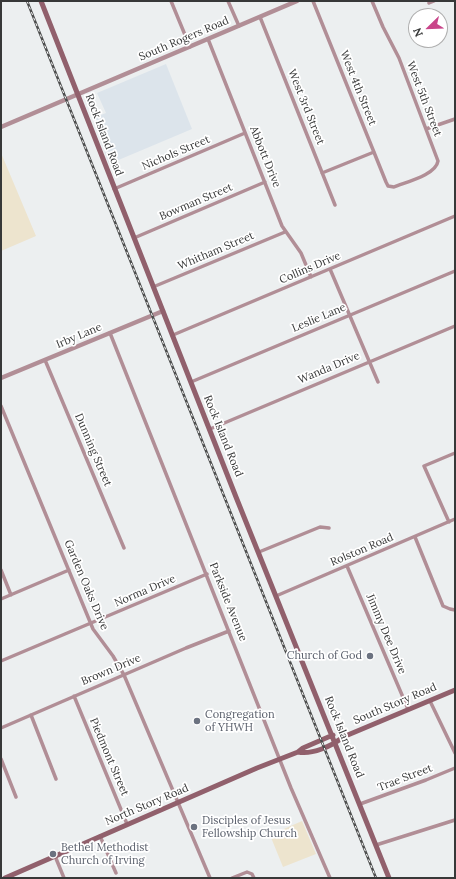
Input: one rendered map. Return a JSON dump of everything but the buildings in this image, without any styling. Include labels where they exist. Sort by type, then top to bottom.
[{"type":"main road","name":"Rock Island Road","points":[[41,1],[114,189],[389,878]]},
{"type":"main road","name":"South Story Road","points":[[336,742],[343,737],[455,690]]},
{"type":"main road","points":[[333,735],[343,737]]},
{"type":"main road","name":"North Story Road","points":[[4,878],[11,877],[127,824],[298,752],[303,748],[333,735]]},
{"type":"main road","name":"North Story Road","points":[[298,752],[305,754],[336,742]]},
{"type":"street","points":[[171,1],[190,46]]},
{"type":"street","points":[[228,1],[238,26]]},
{"type":"street","name":"West 4th Street","points":[[313,1],[386,182]]},
{"type":"street","name":"West 5th Street","points":[[372,1],[399,58],[438,160],[436,167],[431,172],[394,187],[388,186],[386,182]]},
{"type":"street","points":[[429,3],[434,1]]},
{"type":"street","name":"South Rogers Road","points":[[1,127],[294,2]]},
{"type":"street","name":"West 3rd Street","points":[[260,17],[335,205]]},
{"type":"street","name":"Abbott Drive","points":[[208,39],[285,232],[295,243],[311,277]]},
{"type":"street","points":[[426,129],[455,119]]},
{"type":"street","name":"Nichols Street","points":[[114,189],[246,133]]},
{"type":"street","points":[[322,173],[374,152]]},
{"type":"street","name":"Bowman Street","points":[[134,238],[265,182]]},
{"type":"street","name":"Collins Drive","points":[[173,335],[455,216]]},
{"type":"street","name":"Whitham Street","points":[[153,287],[285,232]]},
{"type":"street","points":[[330,269],[378,382]]},
{"type":"street","name":"Leslie Lane","points":[[191,382],[455,271]]},
{"type":"street","name":"Irby Lane","points":[[1,378],[163,311]]},
{"type":"street","name":"Wanda Drive","points":[[210,429],[455,326]]},
{"type":"street","name":"Parkside Avenue","points":[[110,333],[280,759],[330,878]]},
{"type":"street","name":"Dunning Street","points":[[45,360],[124,548]]},
{"type":"street","name":"Garden Oaks Drive","points":[[1,406],[91,623],[124,675],[210,878]]},
{"type":"street","points":[[449,522],[424,466],[455,453]]},
{"type":"street","name":"Rolston Road","points":[[276,596],[455,520]]},
{"type":"street","points":[[259,552],[320,527],[329,528]]},
{"type":"street","points":[[415,537],[443,606],[455,610]]},
{"type":"street","name":"Jimmy Dee Drive","points":[[347,566],[408,709]]},
{"type":"street","points":[[1,570],[12,595]]},
{"type":"street","points":[[1,599],[69,570]]},
{"type":"street","name":"Norma Drive","points":[[1,661],[207,574]]},
{"type":"street","name":"Brown Drive","points":[[2,728],[229,631]]},
{"type":"street","name":"Piedmont Street","points":[[74,696],[127,824]]},
{"type":"street","points":[[430,700],[455,753]]},
{"type":"street","points":[[31,715],[56,779]]},
{"type":"street","points":[[1,723],[2,728]]},
{"type":"street","points":[[1,759],[16,797]]},
{"type":"street","name":"Trae Street","points":[[360,804],[455,768]]},
{"type":"street","points":[[376,845],[455,820]]},
{"type":"street","points":[[100,836],[116,874]]},
{"type":"street","points":[[55,856],[64,878]]},
{"type":"street","points":[[232,878],[248,872],[252,874],[254,878]]},
{"type":"shaded area","points":[[166,64],[192,129],[109,164],[93,118],[106,113],[97,93]]},
{"type":"shaded area","points":[[1,153],[36,236],[1,251]]},
{"type":"shaded area","points":[[302,821],[316,854],[283,867],[270,835]]},
{"type":"railway","points":[[27,1],[376,878]]},
{"type":"place","name":"Church of God","points":[[370,656]]},
{"type":"place","name":"Congregation of YHWH","points":[[197,721]]},
{"type":"place","name":"Disciples of Jesus Fellowship Church","points":[[194,827]]},
{"type":"place","name":"Bethel Methodist Church of Irving","points":[[53,854]]}]
